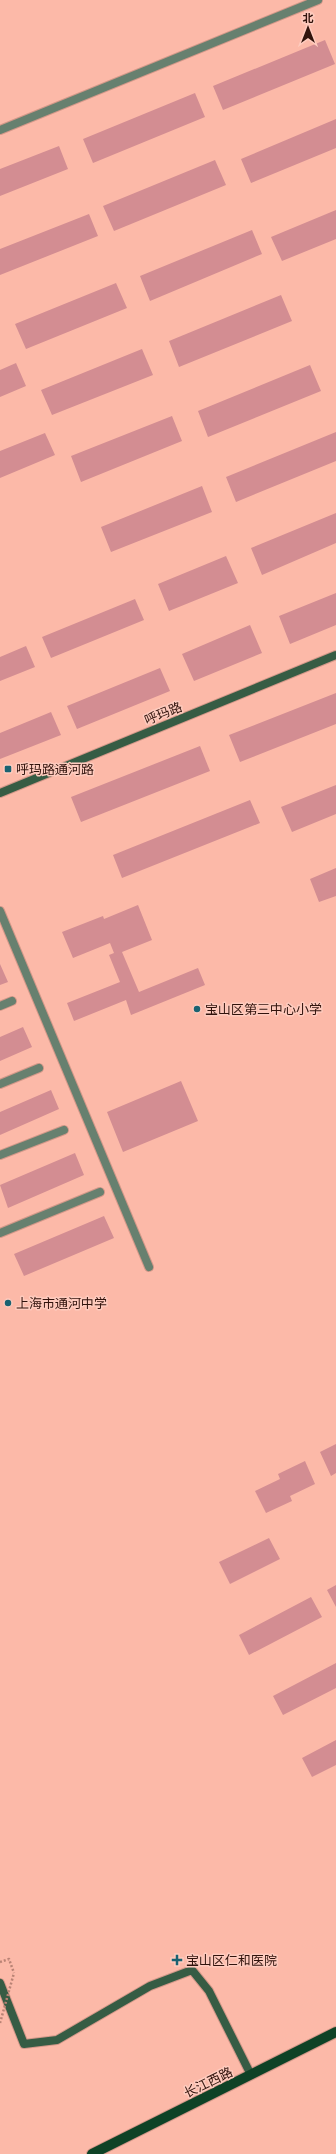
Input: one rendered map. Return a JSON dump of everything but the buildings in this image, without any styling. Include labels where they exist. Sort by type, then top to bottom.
[{"type":"main road","name":"长江西路","points":[[92,2154],[336,2032]]},
{"type":"street","points":[[0,130],[318,0]]},
{"type":"street","name":"呼玛路","points":[[0,793],[336,655]]},
{"type":"street","points":[[0,911],[148,1267]]},
{"type":"street","points":[[0,1006],[12,1001]]},
{"type":"street","points":[[0,1084],[39,1068]]},
{"type":"street","points":[[0,1155],[64,1130]]},
{"type":"street","points":[[0,1232],[100,1192]]},
{"type":"street","points":[[0,1983],[24,2044],[57,2040],[150,1986],[192,1970],[209,1991],[251,2074]]},
{"type":"path","points":[[0,1962],[8,1959],[14,1973],[0,2023]]},
{"type":"place","name":"呼玛路通河路","points":[[8,769]]},
{"type":"place","name":"宝山区第三中心小学","points":[[197,1009]]},
{"type":"place","name":"上海市通河中学","points":[[8,1303]]},
{"type":"place","name":"宝山区仁和医院","points":[[177,1960]]}]
